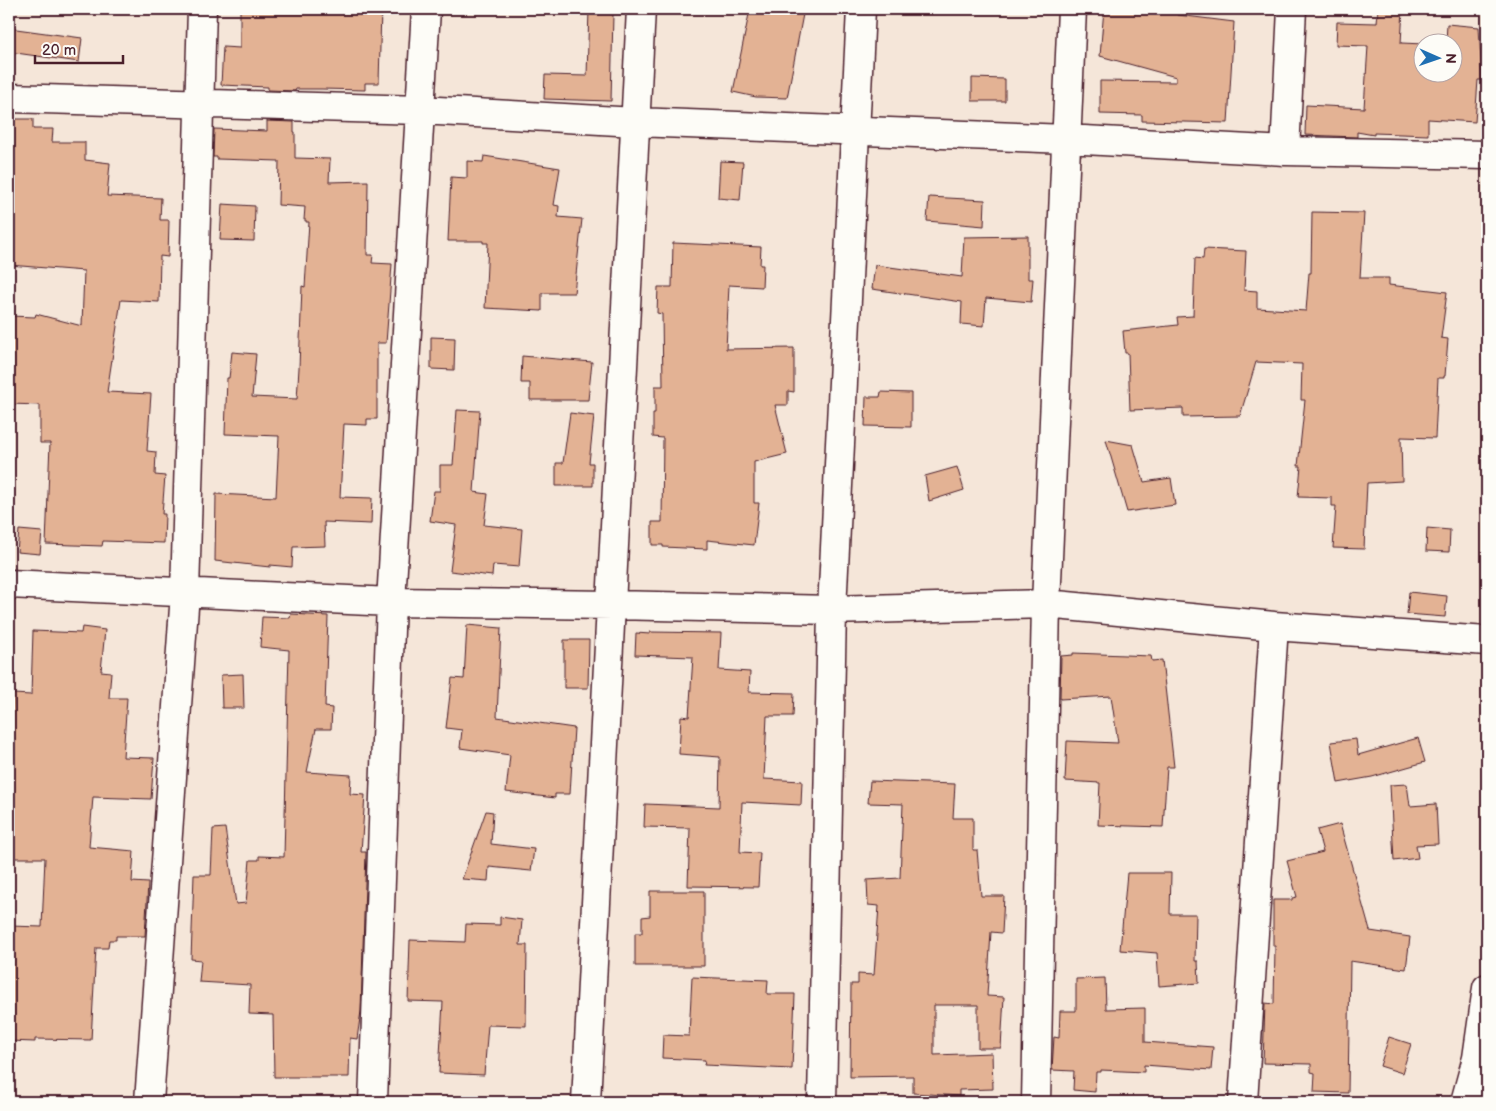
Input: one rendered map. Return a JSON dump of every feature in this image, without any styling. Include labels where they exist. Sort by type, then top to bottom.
[{"type":"street","points":[[148,1102],[185,593],[202,9]]},
{"type":"street","points":[[373,1102],[391,602],[426,9]]},
{"type":"street","points":[[586,1102],[641,9]]},
{"type":"street","points":[[822,1102],[832,610],[861,9]]},
{"type":"street","points":[[1036,1102],[1046,604],[1072,9]]},
{"type":"street","points":[[1285,151],[1292,9]]},
{"type":"street","points":[[9,98],[420,110],[636,122],[1066,139],[1285,151],[1487,155]]},
{"type":"street","points":[[9,584],[391,602],[832,610],[1046,604],[1274,626],[1487,641]]},
{"type":"street","points":[[1243,1102],[1274,626]]},
{"type":"street","points":[[1465,1102],[1477,1058],[1487,988]]},
{"type":"building","points":[[240,9],[381,9],[379,83],[365,83],[365,90],[296,89],[295,91],[268,90],[268,87],[221,85],[223,47],[240,48]]},
{"type":"building","points":[[589,9],[610,9],[610,14],[613,14],[611,101],[544,99],[545,75],[587,76]]},
{"type":"building","points":[[750,9],[804,9],[787,98],[756,97],[733,92]]},
{"type":"building","points":[[1104,9],[1178,9],[1178,15],[1234,22],[1228,123],[1142,121],[1142,115],[1100,114],[1100,81],[1176,82],[1176,77],[1100,56]]},
{"type":"building","points":[[1378,9],[1403,9],[1401,43],[1414,44],[1414,82],[1464,82],[1464,32],[1447,32],[1447,24],[1479,27],[1482,80],[1478,80],[1475,122],[1428,119],[1428,135],[1374,133],[1374,135],[1357,132],[1357,137],[1305,135],[1306,105],[1364,108],[1368,46],[1336,45],[1337,22],[1377,23]]},
{"type":"building","points":[[9,28],[82,38],[79,62],[9,52]]},
{"type":"building","points":[[972,78],[1005,79],[1005,101],[972,101]]},
{"type":"building","points":[[9,119],[33,119],[33,129],[53,129],[52,142],[85,142],[85,160],[110,163],[107,196],[161,198],[160,220],[169,220],[168,257],[160,256],[159,302],[121,300],[107,392],[151,394],[147,451],[156,452],[155,475],[165,476],[162,514],[165,514],[164,543],[103,541],[102,546],[46,544],[50,443],[40,443],[40,405],[9,404],[11,360],[9,360],[9,316],[35,317],[36,314],[82,326],[84,271],[9,265]]},
{"type":"building","points":[[267,121],[294,122],[295,158],[330,159],[329,182],[368,181],[367,255],[373,255],[372,263],[392,264],[386,343],[377,343],[377,419],[367,419],[367,425],[344,424],[340,497],[372,498],[371,524],[324,522],[325,546],[293,547],[292,567],[270,565],[270,567],[215,561],[216,494],[276,497],[279,436],[225,434],[227,378],[229,378],[232,352],[256,354],[252,397],[297,399],[302,286],[305,287],[309,222],[304,220],[305,207],[278,205],[279,161],[217,159],[217,157],[213,157],[214,129],[267,131]]},
{"type":"building","points":[[484,156],[560,168],[554,205],[559,206],[558,217],[582,219],[574,293],[542,293],[542,311],[485,308],[488,243],[483,243],[483,241],[448,241],[451,177],[467,178],[467,161],[483,162]]},
{"type":"building","points":[[720,161],[743,162],[740,200],[718,198]]},
{"type":"building","points":[[929,197],[985,200],[984,226],[927,221]]},
{"type":"building","points":[[222,204],[255,206],[254,241],[220,240]]},
{"type":"building","points":[[1312,212],[1364,213],[1360,278],[1389,278],[1389,285],[1447,292],[1441,338],[1448,339],[1445,376],[1444,378],[1438,378],[1435,438],[1401,437],[1402,481],[1367,483],[1364,549],[1333,548],[1336,506],[1332,506],[1332,498],[1298,497],[1301,466],[1298,466],[1305,400],[1301,400],[1302,364],[1256,362],[1240,416],[1183,417],[1183,408],[1130,410],[1128,353],[1125,353],[1123,331],[1178,325],[1177,317],[1193,316],[1195,258],[1203,259],[1204,249],[1246,251],[1244,290],[1257,291],[1257,308],[1306,311],[1309,273],[1311,273]]},
{"type":"building","points":[[1028,236],[1028,279],[1033,279],[1031,302],[986,298],[984,326],[961,324],[962,302],[872,289],[875,265],[962,277],[964,237]]},
{"type":"building","points":[[673,243],[761,247],[760,265],[763,265],[762,287],[729,285],[726,349],[794,348],[794,392],[788,391],[788,405],[775,405],[787,454],[754,462],[754,503],[759,503],[754,545],[707,540],[707,549],[652,545],[652,522],[662,522],[663,438],[653,437],[655,386],[663,386],[662,314],[657,313],[658,287],[672,287]]},
{"type":"building","points":[[431,337],[455,338],[454,370],[431,369]]},
{"type":"building","points":[[522,356],[592,362],[588,400],[530,400],[530,383],[521,383]]},
{"type":"building","points":[[881,392],[911,393],[911,427],[865,426],[866,397],[880,397]]},
{"type":"building","points":[[457,410],[480,411],[474,492],[488,494],[484,525],[522,529],[519,567],[493,565],[492,576],[450,571],[456,525],[430,521],[434,491],[440,491],[440,465],[453,465]]},
{"type":"building","points":[[570,413],[594,416],[589,463],[593,463],[593,486],[556,486],[556,463],[563,463]]},
{"type":"building","points":[[1106,440],[1133,445],[1144,482],[1171,478],[1175,505],[1127,512]]},
{"type":"building","points":[[957,467],[964,490],[929,501],[925,476]]},
{"type":"building","points":[[1427,528],[1450,530],[1449,552],[1426,551]]},
{"type":"building","points":[[19,530],[42,532],[40,554],[17,552]]},
{"type":"building","points":[[1409,592],[1447,596],[1445,617],[1407,614]]},
{"type":"building","points":[[291,614],[328,616],[325,707],[332,708],[331,729],[316,729],[307,772],[351,775],[350,794],[365,795],[361,852],[366,852],[361,1011],[357,1039],[350,1038],[349,1077],[274,1077],[273,1015],[249,1014],[250,985],[199,982],[201,960],[191,959],[194,875],[211,875],[213,829],[225,828],[236,904],[246,903],[250,860],[259,860],[259,856],[284,857],[289,650],[260,647],[262,617],[290,618]]},
{"type":"building","points":[[467,625],[501,628],[497,717],[574,728],[570,794],[555,794],[555,798],[506,792],[510,755],[460,748],[462,730],[446,728],[452,678],[464,679]]},
{"type":"building","points":[[82,627],[105,630],[101,671],[111,672],[109,698],[127,698],[123,757],[154,758],[151,799],[93,797],[89,847],[134,851],[132,882],[148,883],[145,936],[116,936],[116,940],[109,940],[108,948],[96,948],[91,1040],[35,1039],[35,1042],[9,1041],[10,926],[42,927],[45,858],[9,858],[9,782],[13,694],[31,695],[33,631],[81,633]]},
{"type":"building","points":[[650,632],[721,633],[719,670],[750,672],[749,692],[794,693],[793,716],[767,716],[764,779],[802,781],[801,805],[742,802],[740,852],[760,853],[758,887],[688,886],[690,828],[644,827],[645,804],[719,807],[720,757],[679,754],[681,716],[689,717],[693,657],[635,655],[636,633],[650,634]]},
{"type":"building","points":[[564,640],[589,640],[588,688],[564,688]]},
{"type":"building","points":[[1073,653],[1151,656],[1152,661],[1162,660],[1174,767],[1167,767],[1163,827],[1098,825],[1100,783],[1065,781],[1067,741],[1118,743],[1111,696],[1060,699],[1061,656],[1073,655]]},
{"type":"building","points":[[243,674],[244,708],[222,708],[221,675]]},
{"type":"building","points":[[1418,738],[1425,762],[1372,777],[1338,783],[1331,742],[1356,739],[1358,755]]},
{"type":"building","points":[[870,781],[955,784],[953,818],[973,818],[973,850],[977,850],[981,896],[1004,896],[1002,933],[991,932],[987,996],[1004,997],[1001,1048],[978,1048],[978,1005],[934,1005],[934,1055],[992,1053],[993,1089],[959,1090],[959,1096],[913,1093],[913,1076],[850,1077],[851,984],[858,984],[858,974],[874,975],[879,906],[868,905],[867,880],[900,878],[903,804],[868,803]]},
{"type":"building","points":[[1407,784],[1410,806],[1436,804],[1438,844],[1416,845],[1418,858],[1394,861],[1390,785]]},
{"type":"building","points":[[486,811],[493,812],[491,844],[534,849],[531,871],[489,867],[488,881],[462,879]]},
{"type":"building","points":[[1340,824],[1370,931],[1410,937],[1406,969],[1350,961],[1348,1093],[1314,1092],[1315,1073],[1311,1072],[1311,1064],[1263,1063],[1265,1003],[1274,1004],[1275,946],[1273,946],[1273,900],[1292,900],[1292,898],[1297,897],[1287,861],[1323,852],[1317,830]]},
{"type":"building","points":[[1127,873],[1171,873],[1170,914],[1196,914],[1195,961],[1198,961],[1199,983],[1159,986],[1157,953],[1120,950]]},
{"type":"building","points":[[650,891],[704,891],[704,966],[635,966],[635,933],[642,933],[642,917],[650,916]]},
{"type":"building","points":[[500,917],[522,920],[520,945],[527,945],[526,1026],[488,1025],[484,1075],[439,1073],[443,1002],[408,1001],[410,940],[465,942],[466,924],[500,925]]},
{"type":"building","points":[[692,977],[768,980],[767,994],[795,994],[792,1069],[704,1065],[705,1060],[662,1058],[663,1035],[689,1036]]},
{"type":"building","points":[[1105,978],[1106,1009],[1145,1008],[1145,1042],[1213,1047],[1211,1070],[1144,1065],[1144,1072],[1101,1070],[1101,1072],[1096,1072],[1095,1092],[1073,1090],[1074,1071],[1052,1070],[1054,1037],[1059,1038],[1060,1011],[1076,1011],[1076,979]]},
{"type":"building","points":[[1389,1037],[1411,1044],[1402,1073],[1380,1066]]}]
